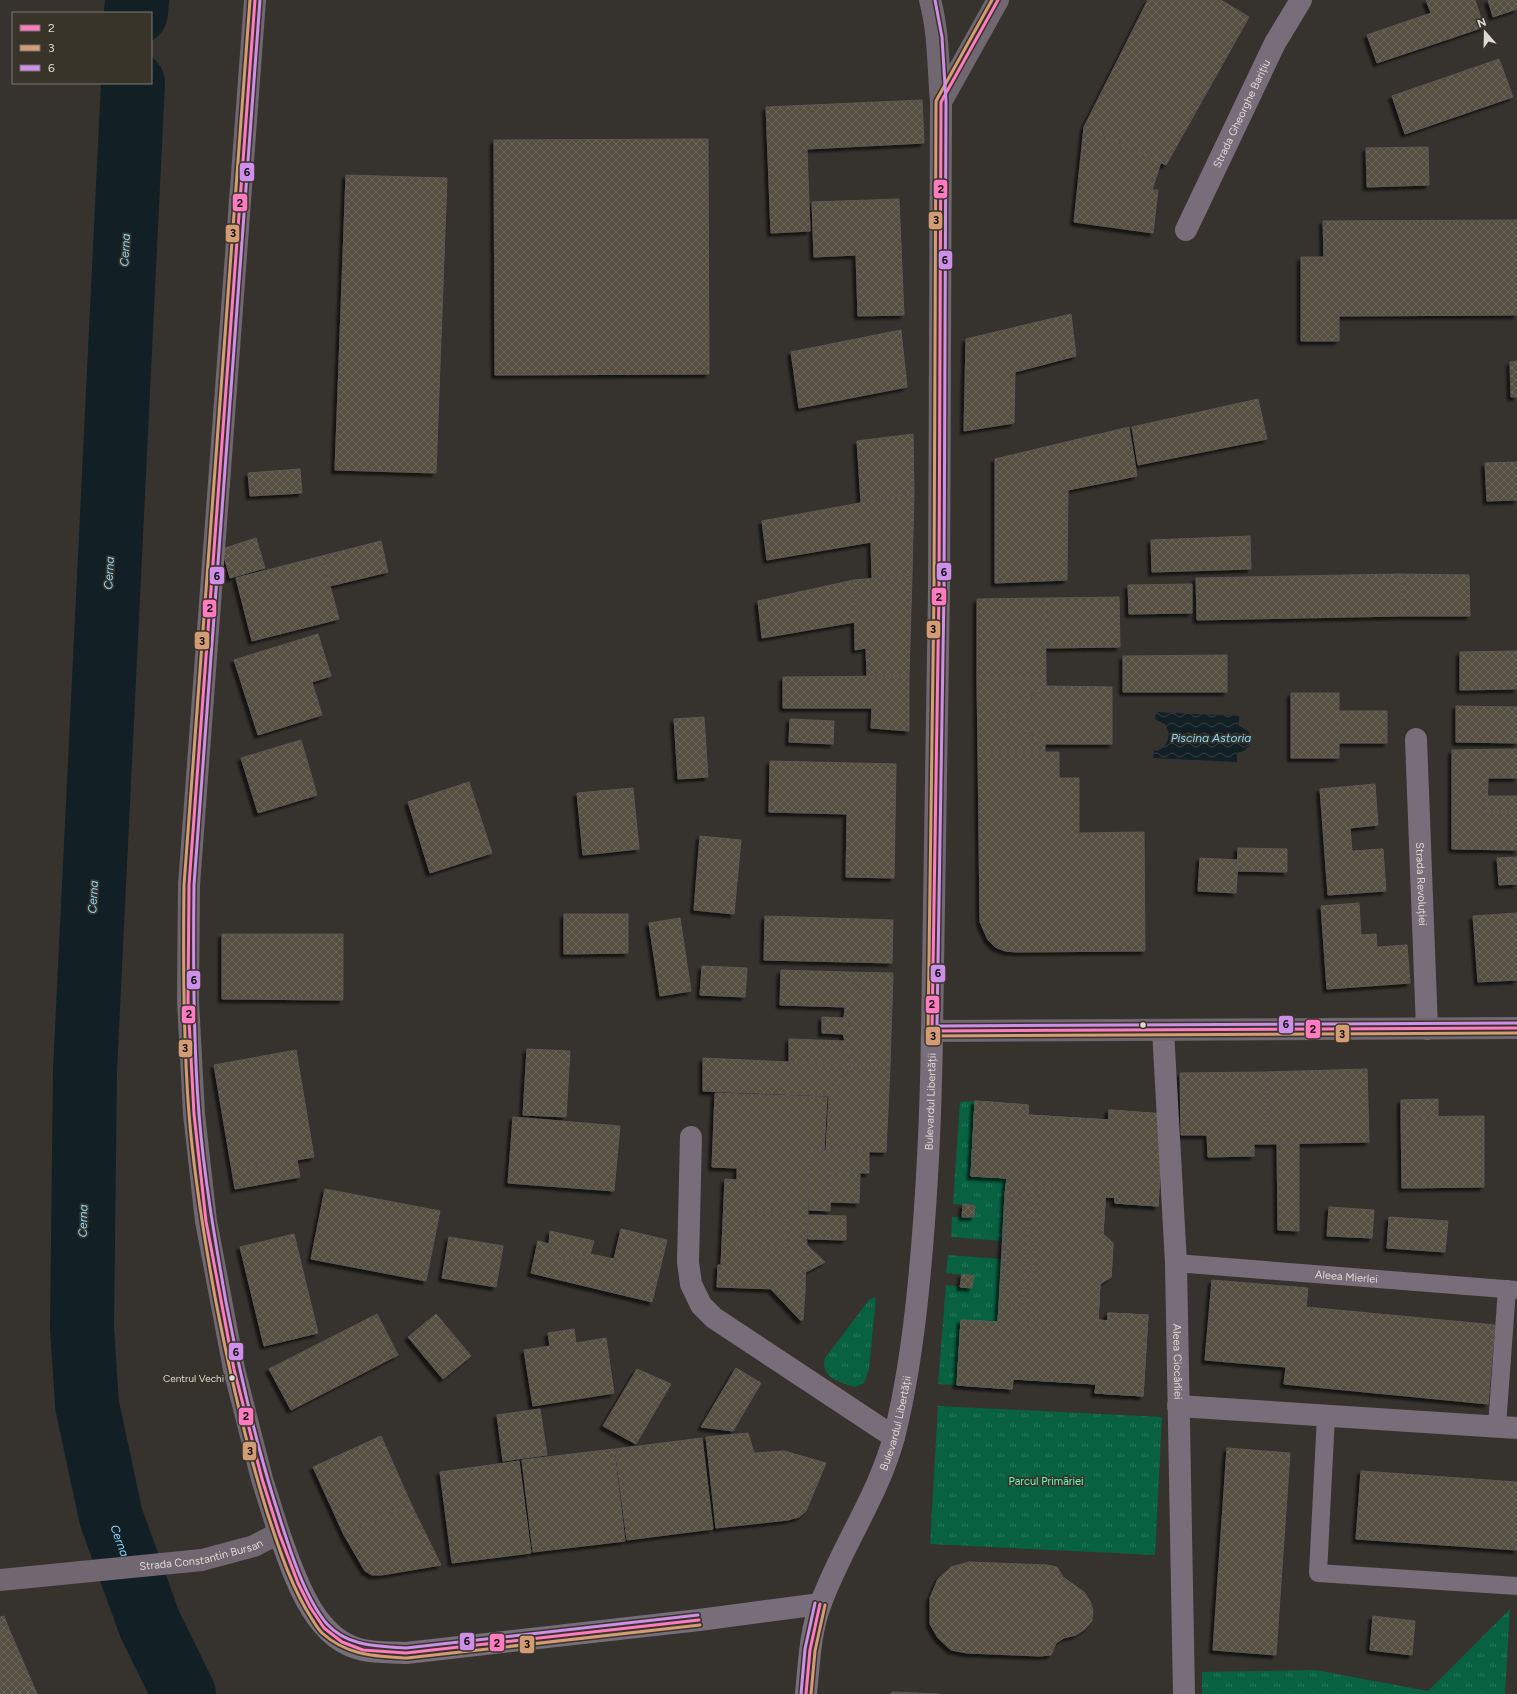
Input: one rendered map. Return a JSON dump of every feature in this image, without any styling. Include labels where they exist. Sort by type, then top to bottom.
[{"type":"main road","points":[[255,0],[189,885],[188,1001],[194,1114],[206,1221],[234,1369],[262,1479],[279,1533]]},
{"type":"main road","name":"Bulevardul Libertății","points":[[930,0],[937,42],[941,102],[939,591],[932,1031]]},
{"type":"main road","name":"Bulevardul Libertății","points":[[941,102],[998,0]]},
{"type":"main road","points":[[932,1031],[1517,1028]]},
{"type":"main road","name":"Strada Constantin Bursan","points":[[3,1580],[202,1560],[254,1546],[279,1533]]},
{"type":"street","name":"Strada Gheorghe Barițiu","points":[[1186,230],[1275,43],[1301,0]]},
{"type":"street","name":"Strada Revoluției","points":[[1416,739],[1427,1029]]},
{"type":"street","name":"Aleea Ciocârliei","points":[[1163,1030],[1176,1263],[1184,1694]]},
{"type":"street","name":"Bulevardul Libertății","points":[[806,1694],[810,1650],[820,1604],[882,1474],[894,1437],[904,1394],[921,1258],[929,1134],[932,1031]]},
{"type":"street","points":[[691,1138],[688,1262],[691,1284],[701,1305],[714,1318],[894,1437]]},
{"type":"street","points":[[1178,1406],[1507,1427]]},
{"type":"street","points":[[279,1533],[298,1583],[310,1607],[324,1628],[342,1642],[362,1650],[406,1653],[699,1620],[820,1604]]},
{"type":"lane","name":"Aleea Mierlei","points":[[1176,1263],[1512,1289]]},
{"type":"lane","points":[[1507,1427],[1512,1289]]},
{"type":"lane","points":[[1326,1416],[1318,1572],[1517,1586]]},
{"type":"green space","points":[[975,1101],[971,1175],[1007,1178],[1003,1241],[951,1237],[952,1217],[974,1217],[975,1206],[953,1204],[960,1102]]},
{"type":"green space","points":[[948,1255],[1002,1259],[998,1322],[961,1320],[957,1385],[938,1384],[946,1285],[972,1288],[974,1276],[946,1273]]},
{"type":"green space","points":[[874,1297],[876,1298],[869,1369],[864,1383],[855,1387],[838,1381],[828,1375],[824,1365],[825,1358],[869,1300]]},
{"type":"green space","name":"Parcul Primăriei","points":[[938,1406],[1162,1417],[1155,1555],[930,1544]]},
{"type":"green space","points":[[1510,1609],[1505,1694],[1202,1694],[1202,1672],[1315,1670],[1428,1691]]},
{"type":"water","name":"Piscina Astoria","points":[[1156,712],[1239,716],[1239,726],[1248,731],[1250,735],[1249,745],[1245,750],[1237,753],[1237,762],[1153,758],[1154,751],[1163,748],[1168,737],[1165,724],[1155,719]]},
{"type":"building","points":[[1148,0],[1221,0],[1249,17],[1166,165],[1084,127]]},
{"type":"building","points":[[1426,0],[1475,0],[1484,27],[1377,63],[1367,35],[1431,13]]},
{"type":"building","points":[[1488,0],[1517,0],[1517,9],[1493,17]]},
{"type":"building","points":[[1499,59],[1513,97],[1405,134],[1392,96]]},
{"type":"building","points":[[922,100],[924,143],[807,149],[810,231],[771,233],[766,107]]},
{"type":"building","points":[[1084,127],[1161,162],[1152,190],[1158,190],[1153,233],[1074,222]]},
{"type":"building","points":[[708,139],[709,374],[495,375],[494,140]]},
{"type":"building","points":[[1428,147],[1429,185],[1367,187],[1366,148]]},
{"type":"building","points":[[346,175],[447,178],[436,473],[335,470]]},
{"type":"building","points":[[899,199],[904,315],[858,316],[856,255],[814,257],[812,202]]},
{"type":"building","points":[[1517,220],[1517,315],[1339,316],[1339,341],[1301,341],[1301,257],[1324,257],[1323,221]]},
{"type":"building","points":[[1071,314],[1076,356],[1015,372],[1014,423],[964,431],[966,339]]},
{"type":"building","points":[[901,330],[907,387],[799,408],[791,352]]},
{"type":"building","points":[[1517,361],[1517,397],[1511,397],[1510,362]]},
{"type":"building","points":[[1258,399],[1267,439],[1138,465],[1132,427]]},
{"type":"building","points":[[1129,427],[1137,476],[1068,490],[1067,580],[995,583],[995,459]]},
{"type":"building","points":[[913,434],[914,493],[861,503],[857,441]]},
{"type":"building","points":[[1517,462],[1517,500],[1487,501],[1485,463]]},
{"type":"building","points":[[300,469],[302,493],[250,496],[248,473]]},
{"type":"building","points":[[914,493],[912,575],[872,579],[871,542],[767,560],[762,521]]},
{"type":"building","points":[[1250,536],[1251,569],[1152,572],[1151,540]]},
{"type":"building","points":[[256,538],[265,568],[230,578],[222,549]]},
{"type":"building","points":[[381,541],[388,572],[330,586],[322,556]]},
{"type":"building","points":[[322,556],[339,619],[252,641],[236,578]]},
{"type":"building","points":[[1400,574],[1401,616],[1197,620],[1196,578]]},
{"type":"building","points":[[1400,574],[1469,575],[1470,616],[1401,616]]},
{"type":"building","points":[[912,575],[909,676],[867,677],[866,648],[855,650],[854,580]]},
{"type":"building","points":[[854,580],[855,622],[762,638],[758,601]]},
{"type":"building","points":[[1192,584],[1192,613],[1129,614],[1128,585]]},
{"type":"building","points":[[1119,597],[1120,647],[1045,648],[1045,598]]},
{"type":"building","points":[[1045,598],[1046,679],[977,679],[977,599]]},
{"type":"building","points":[[318,634],[331,676],[312,682],[322,715],[258,735],[234,660]]},
{"type":"building","points":[[1517,651],[1517,689],[1460,690],[1460,652]]},
{"type":"building","points":[[1227,655],[1227,692],[1123,692],[1123,656]]},
{"type":"building","points":[[909,676],[909,731],[871,728],[872,708],[783,708],[783,677]]},
{"type":"building","points":[[977,679],[1046,679],[1046,686],[1002,716],[1045,744],[1045,752],[978,752]]},
{"type":"building","points":[[1046,686],[1112,687],[1112,744],[1045,744],[1002,716]]},
{"type":"building","points":[[1291,693],[1339,693],[1339,758],[1291,758]]},
{"type":"building","points":[[1456,706],[1517,707],[1517,743],[1456,742]]},
{"type":"building","points":[[1338,711],[1387,711],[1387,743],[1339,743]]},
{"type":"building","points":[[704,717],[708,777],[678,779],[674,719]]},
{"type":"building","points":[[790,719],[834,721],[833,744],[789,742]]},
{"type":"building","points":[[301,740],[317,795],[258,813],[241,758]]},
{"type":"building","points":[[1517,749],[1517,778],[1488,778],[1487,812],[1517,812],[1517,850],[1452,849],[1452,750]]},
{"type":"building","points":[[978,752],[1059,752],[1059,778],[1079,778],[1079,833],[1144,832],[1145,951],[1016,952],[1005,951],[995,947],[988,940],[980,922]]},
{"type":"building","points":[[770,761],[896,764],[894,878],[846,877],[847,814],[769,812]]},
{"type":"building","points":[[469,782],[492,853],[430,873],[408,802]]},
{"type":"building","points":[[1375,784],[1378,825],[1350,828],[1352,851],[1383,849],[1386,891],[1328,895],[1320,789]]},
{"type":"building","points":[[633,788],[639,849],[583,855],[577,793]]},
{"type":"building","points":[[1487,796],[1517,796],[1517,812],[1487,812]]},
{"type":"building","points":[[700,836],[741,840],[734,914],[694,910]]},
{"type":"building","points":[[1238,848],[1287,849],[1287,872],[1237,871]]},
{"type":"building","points":[[1517,857],[1517,884],[1499,885],[1497,858]]},
{"type":"building","points":[[1200,858],[1238,860],[1236,893],[1198,891]]},
{"type":"building","points":[[1359,903],[1361,935],[1376,934],[1377,947],[1407,945],[1410,983],[1327,989],[1321,906]]},
{"type":"building","points":[[1517,913],[1517,980],[1478,982],[1473,916]]},
{"type":"building","points":[[564,914],[628,914],[628,953],[564,954]]},
{"type":"building","points":[[765,916],[893,920],[892,963],[764,960]]},
{"type":"building","points":[[680,918],[691,991],[660,996],[649,923]]},
{"type":"building","points":[[222,934],[343,934],[343,1000],[222,999]]},
{"type":"building","points":[[702,966],[747,968],[745,997],[700,995]]},
{"type":"building","points":[[781,970],[846,972],[862,991],[845,1007],[780,1005]]},
{"type":"building","points":[[846,972],[893,973],[890,1066],[852,1066],[843,1034],[851,1027],[844,1018],[845,1007],[862,991]]},
{"type":"building","points":[[822,1017],[844,1018],[851,1027],[843,1034],[822,1033]]},
{"type":"building","points":[[789,1039],[845,1041],[852,1066],[789,1062]]},
{"type":"building","points":[[527,1049],[570,1051],[566,1117],[523,1115]]},
{"type":"building","points":[[296,1050],[314,1157],[232,1171],[214,1065]]},
{"type":"building","points":[[703,1058],[852,1066],[829,1096],[703,1091]]},
{"type":"building","points":[[852,1066],[890,1066],[886,1152],[826,1151],[829,1096]]},
{"type":"building","points":[[1367,1069],[1369,1142],[1267,1144],[1265,1072]]},
{"type":"building","points":[[1265,1072],[1267,1144],[1254,1144],[1254,1156],[1208,1157],[1207,1135],[1181,1135],[1180,1073]]},
{"type":"building","points":[[715,1093],[827,1097],[824,1151],[810,1150],[805,1290],[717,1287],[718,1265],[721,1265],[725,1179],[737,1180],[737,1168],[712,1167]]},
{"type":"building","points":[[1438,1099],[1438,1117],[1401,1117],[1401,1100]]},
{"type":"building","points":[[975,1101],[1028,1105],[1028,1115],[1109,1120],[1109,1110],[1163,1114],[1158,1206],[1115,1203],[1115,1197],[1105,1197],[1103,1234],[1113,1243],[1111,1277],[1100,1284],[1098,1320],[1108,1321],[1108,1313],[1148,1315],[1143,1396],[1095,1393],[1096,1384],[1013,1379],[1012,1389],[957,1385],[961,1320],[998,1322],[1007,1178],[971,1176]]},
{"type":"building","points":[[975,1101],[1028,1105],[1028,1115],[1109,1120],[1109,1110],[1163,1114],[1158,1206],[1115,1203],[1115,1197],[1105,1197],[1103,1234],[1113,1243],[1111,1277],[1100,1284],[1098,1320],[1108,1321],[1108,1313],[1148,1315],[1143,1396],[1095,1393],[1096,1384],[1013,1379],[1012,1389],[957,1385],[961,1320],[998,1322],[999,1305],[1023,1307],[1030,1195],[1005,1194],[1007,1178],[971,1176]]},
{"type":"building","points":[[975,1101],[1028,1105],[1028,1115],[1109,1120],[1109,1110],[1163,1114],[1158,1206],[1115,1203],[1115,1197],[1105,1197],[1103,1234],[1113,1243],[1111,1277],[1100,1284],[1098,1320],[1108,1321],[1108,1313],[1148,1315],[1143,1396],[1095,1393],[1096,1384],[1013,1379],[1012,1389],[957,1385],[961,1320],[998,1322],[999,1305],[1030,1307],[1037,1196],[1005,1194],[1007,1178],[971,1176]]},
{"type":"building","points":[[1484,1116],[1484,1187],[1402,1188],[1401,1117]]},
{"type":"building","points":[[513,1117],[620,1126],[614,1191],[508,1183]]},
{"type":"building","points":[[1277,1143],[1299,1143],[1299,1231],[1278,1230]]},
{"type":"building","points":[[810,1150],[869,1152],[869,1173],[831,1173],[830,1211],[809,1210]]},
{"type":"building","points":[[297,1160],[300,1177],[235,1189],[232,1171]]},
{"type":"building","points":[[831,1173],[860,1174],[859,1203],[830,1202]]},
{"type":"building","points":[[1029,1180],[1054,1182],[1054,1188],[1029,1187]]},
{"type":"building","points":[[325,1189],[440,1211],[426,1281],[311,1259]]},
{"type":"building","points":[[1005,1194],[1010,1194],[1003,1305],[999,1305]]},
{"type":"building","points":[[1010,1194],[1030,1195],[1023,1307],[1003,1305]]},
{"type":"building","points":[[963,1204],[975,1206],[974,1217],[962,1217]]},
{"type":"building","points":[[1329,1207],[1374,1210],[1372,1238],[1327,1236]]},
{"type":"building","points":[[739,1211],[786,1213],[784,1249],[737,1246]]},
{"type":"building","points":[[808,1215],[846,1216],[846,1240],[808,1239]]},
{"type":"building","points":[[1389,1217],[1448,1221],[1445,1252],[1387,1248]]},
{"type":"building","points":[[621,1229],[667,1240],[652,1302],[531,1273],[538,1241],[549,1244],[559,1261],[590,1254],[614,1259]]},
{"type":"building","points":[[550,1231],[594,1241],[590,1254],[559,1261],[549,1244]]},
{"type":"building","points":[[294,1234],[318,1333],[264,1346],[240,1247]]},
{"type":"building","points":[[449,1237],[503,1246],[496,1287],[442,1278]]},
{"type":"building","points":[[807,1245],[825,1262],[806,1272]]},
{"type":"building","points":[[962,1274],[974,1276],[972,1288],[960,1287]]},
{"type":"building","points":[[1212,1280],[1308,1288],[1306,1307],[1495,1325],[1488,1404],[1284,1384],[1286,1367],[1205,1360]]},
{"type":"building","points":[[771,1289],[805,1290],[803,1320],[800,1320]]},
{"type":"building","points":[[377,1314],[398,1355],[291,1410],[269,1369]]},
{"type":"building","points":[[436,1314],[471,1356],[443,1379],[408,1337]]},
{"type":"building","points":[[1025,1317],[1051,1319],[1050,1326],[1025,1324]]},
{"type":"building","points":[[574,1329],[576,1343],[606,1338],[614,1393],[533,1406],[524,1350],[550,1346],[548,1333]]},
{"type":"building","points":[[736,1368],[761,1383],[733,1431],[701,1427]]},
{"type":"building","points":[[637,1369],[671,1384],[636,1444],[603,1426]]},
{"type":"building","points":[[540,1409],[547,1455],[503,1461],[497,1415]]},
{"type":"building","points":[[748,1433],[754,1453],[784,1451],[826,1463],[806,1511],[799,1517],[788,1520],[716,1528],[706,1437]]},
{"type":"building","points":[[381,1436],[411,1504],[344,1535],[313,1467]]},
{"type":"building","points":[[702,1438],[713,1529],[627,1540],[615,1449]]},
{"type":"building","points":[[1227,1448],[1290,1453],[1276,1655],[1213,1650]]},
{"type":"building","points":[[614,1449],[625,1541],[533,1552],[522,1460]]},
{"type":"building","points":[[519,1461],[531,1553],[452,1563],[440,1472]]},
{"type":"building","points":[[1361,1471],[1517,1482],[1517,1550],[1356,1539]]},
{"type":"building","points":[[411,1504],[441,1565],[382,1575],[372,1575],[365,1571],[344,1535]]},
{"type":"building","points":[[969,1562],[1047,1565],[1057,1567],[1063,1577],[1084,1592],[1090,1601],[1093,1610],[1092,1621],[1085,1629],[1076,1635],[1064,1638],[1056,1643],[1051,1655],[1040,1656],[967,1653],[951,1650],[938,1638],[930,1624],[930,1598],[938,1579],[951,1567]]},
{"type":"building","points":[[4,1616],[9,1629],[0,1632],[0,1617]]},
{"type":"building","points":[[1373,1616],[1415,1621],[1412,1655],[1370,1650]]},
{"type":"building","points":[[9,1629],[37,1694],[0,1694],[0,1632]]},
{"type":"building","points":[[893,1692],[939,1694],[890,1694]]},
{"type":"waterway","name":"Cerna","points":[[136,12],[137,0]]},
{"type":"waterway","name":"Cerna","points":[[133,84],[85,1070],[82,1328],[87,1405],[111,1517],[150,1625],[184,1694]]},
{"type":"transit line","name":"3","points":[[250,0],[184,885],[184,999],[187,1085],[191,1137],[207,1252],[220,1324],[252,1459],[276,1539],[298,1594],[314,1623],[322,1633],[332,1641],[352,1650],[372,1655],[407,1658],[700,1625]]},
{"type":"transit line","name":"2","points":[[255,0],[189,885],[188,1001],[194,1114],[206,1221],[234,1369],[262,1479],[279,1533],[298,1583],[310,1607],[324,1628],[342,1642],[363,1650],[406,1653],[699,1620]]},
{"type":"transit line","name":"6","points":[[260,0],[194,885],[194,1000],[197,1085],[201,1138],[226,1302],[247,1402],[260,1451],[289,1548],[302,1582],[318,1612],[327,1624],[335,1632],[354,1641],[374,1646],[406,1648],[698,1615]]},
{"type":"transit line","name":"6","points":[[935,0],[942,37],[946,102],[944,591],[937,1026],[1517,1023]]},
{"type":"transit line","name":"3","points":[[992,0],[936,101],[934,591],[928,1033],[932,1036],[1517,1033]]},
{"type":"transit line","name":"2","points":[[998,0],[941,102],[939,591],[932,1031],[1517,1028]]},
{"type":"transit line","name":"6","points":[[801,1694],[805,1649],[815,1603]]},
{"type":"transit line","name":"2","points":[[806,1694],[810,1650],[820,1604]]},
{"type":"transit line","name":"3","points":[[811,1694],[815,1651],[825,1605]]},
{"type":"place","name":"Centrul Vechi","points":[[232,1378]]}]
